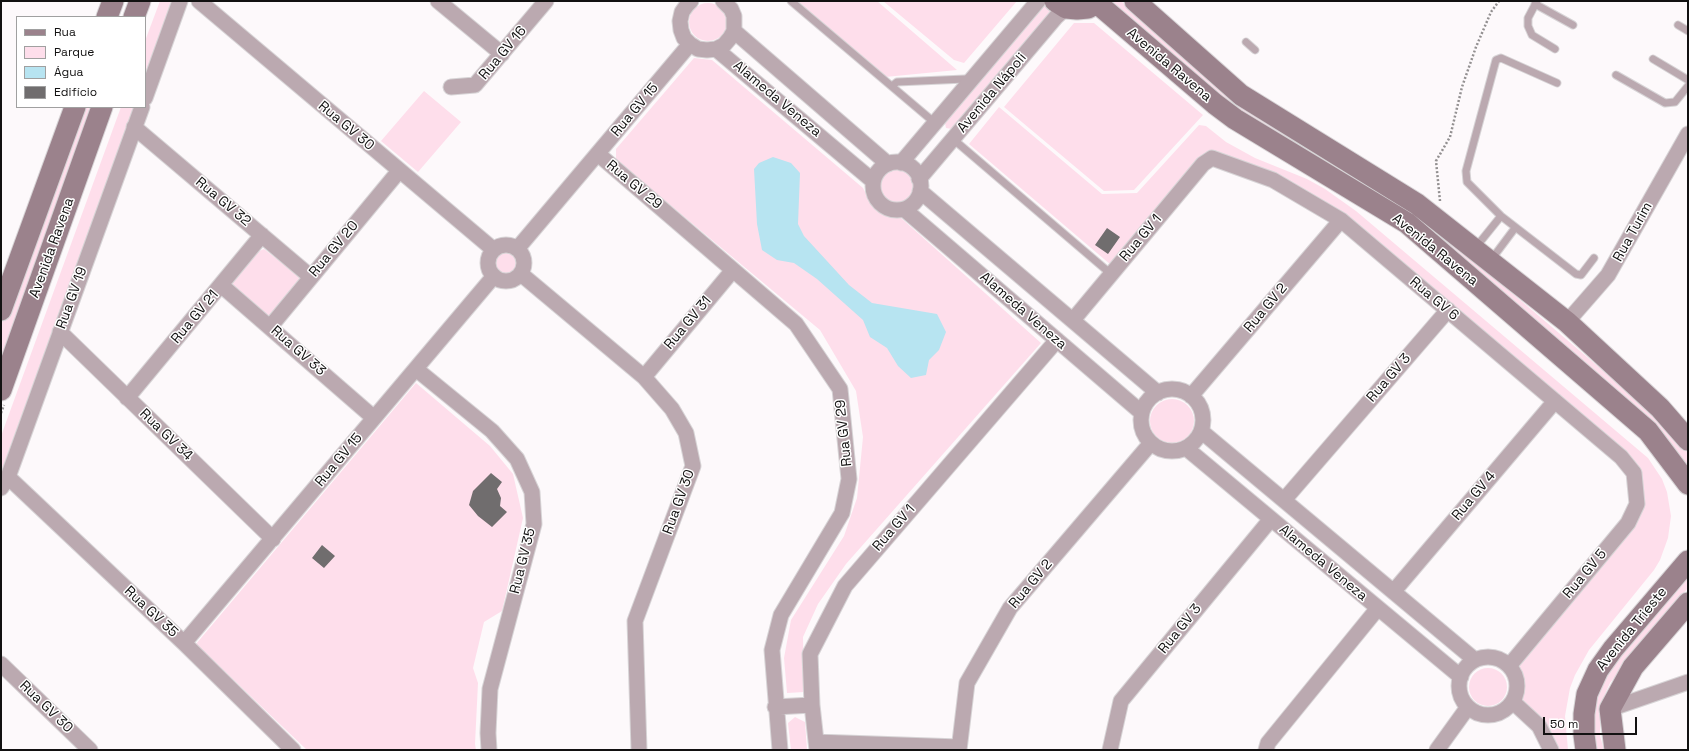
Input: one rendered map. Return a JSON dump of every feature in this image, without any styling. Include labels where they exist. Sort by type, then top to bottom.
[{"type":"street","points":[[107,16],[113,1]]},
{"type":"street","points":[[134,16],[140,1]]},
{"type":"street","points":[[146,95],[180,1]]},
{"type":"street","name":"Rua GV 30","points":[[199,1],[494,250]]},
{"type":"street","points":[[438,1],[502,54]]},
{"type":"street","name":"Rua GV 16","points":[[451,87],[475,85],[546,1]]},
{"type":"street","name":"Avenida Nápoli","points":[[873,181],[881,168],[894,163],[935,123],[1038,1]]},
{"type":"street","name":"Avenida Ravena","points":[[1135,1],[1241,95],[1417,204],[1483,255],[1567,322],[1660,408],[1688,440]]},
{"type":"street","points":[[687,2],[681,17],[681,30],[684,38],[690,44],[703,50],[716,49],[727,42],[734,31],[734,16],[726,2]]},
{"type":"street","points":[[1060,4],[1077,9],[1088,8],[1099,2]]},
{"type":"street","name":"Avenida Ravena","points":[[1099,2],[1215,104],[1235,119],[1407,223],[1648,431],[1688,484]]},
{"type":"street","name":"Avenida Nápoli","points":[[904,209],[917,199],[920,185],[953,139],[1051,24],[1060,4]]},
{"type":"street","name":"Alameda Veneza","points":[[734,31],[894,163]]},
{"type":"street","name":"Rua GV 15","points":[[517,249],[690,44]]},
{"type":"street","name":"Alameda Veneza","points":[[716,49],[873,181]]},
{"type":"street","name":"Avenida Ravena","points":[[1,310],[74,108]]},
{"type":"street","name":"Avenida Ravena","points":[[1,390],[102,108]]},
{"type":"street","name":"Rua GV 19","points":[[4,483],[142,108]]},
{"type":"street","points":[[935,123],[953,139]]},
{"type":"street","name":"Rua GV 32","points":[[134,127],[311,277]]},
{"type":"street","name":"Rua Turim","points":[[1567,322],[1608,275],[1688,134]]},
{"type":"street","name":"Rua GV 29","points":[[598,154],[796,324],[840,389],[849,479],[842,513],[781,616],[772,650],[775,707],[780,750]]},
{"type":"street","name":"Rua GV 1","points":[[1073,320],[1203,164],[1212,158]]},
{"type":"street","name":"Rua GV 6","points":[[1212,158],[1273,180],[1341,220],[1622,457],[1634,473]]},
{"type":"street","points":[[894,163],[912,168],[920,185]]},
{"type":"street","name":"Rua GV 20","points":[[270,327],[399,171]]},
{"type":"street","points":[[873,181],[873,188],[878,201],[890,209],[904,209]]},
{"type":"street","name":"Alameda Veneza","points":[[920,185],[1158,393]]},
{"type":"street","name":"Alameda Veneza","points":[[904,209],[1142,413]]},
{"type":"street","name":"Rua GV 2","points":[[1191,396],[1341,220]]},
{"type":"street","name":"Rua GV 21","points":[[127,398],[262,235]]},
{"type":"street","points":[[508,245],[517,249],[521,253],[524,264],[521,274],[513,280],[498,280],[491,273],[488,263],[490,254],[498,247],[508,245]]},
{"type":"street","name":"Rua GV 31","points":[[644,377],[733,270]]},
{"type":"street","name":"Rua GV 30","points":[[521,274],[644,377],[672,409],[686,433],[693,466],[635,621],[639,750]]},
{"type":"street","name":"Rua GV 15","points":[[184,644],[494,276]]},
{"type":"street","name":"Rua GV 33","points":[[221,285],[374,418]]},
{"type":"street","name":"Rua GV 3","points":[[1284,500],[1448,310]]},
{"type":"street","name":"Rua GV 34","points":[[60,332],[272,539]]},
{"type":"street","name":"Rua GV 1","points":[[816,746],[812,705],[810,654],[844,586],[1057,340]]},
{"type":"street","name":"Rua GV 35","points":[[416,370],[492,431],[517,459],[532,492],[534,524],[490,689],[488,734],[489,750]]},
{"type":"street","points":[[1175,390],[1191,396],[1198,403],[1202,412],[1203,422],[1201,431],[1192,444],[1177,451],[1168,451],[1158,448],[1151,443],[1142,429],[1142,413],[1145,405],[1158,393],[1175,390]]},
{"type":"street","name":"Rua GV 4","points":[[1394,592],[1555,400]]},
{"type":"street","name":"Alameda Veneza","points":[[1201,431],[1476,660]]},
{"type":"street","name":"Rua GV 2","points":[[959,748],[967,683],[1010,608],[1151,443]]},
{"type":"street","name":"Alameda Veneza","points":[[1186,448],[1460,677]]},
{"type":"street","name":"Rua GV 5","points":[[1509,666],[1628,523],[1637,504],[1634,473]]},
{"type":"street","name":"Rua GV 35","points":[[4,483],[184,644],[293,750]]},
{"type":"street","name":"Rua GV 3","points":[[1110,750],[1121,701],[1271,519]]},
{"type":"street","points":[[1324,563],[1338,545]]},
{"type":"street","name":"Avenida Trieste","points":[[1586,750],[1584,714],[1587,694],[1598,670],[1613,649],[1688,561]]},
{"type":"street","name":"Avenida Trieste","points":[[1610,709],[1633,667],[1688,603]]},
{"type":"street","points":[[1266,750],[1268,743],[1378,608]]},
{"type":"street","points":[[1484,657],[1501,660],[1509,666],[1517,683],[1513,702],[1507,708],[1492,715],[1483,715],[1468,707],[1460,693],[1459,685],[1460,677],[1469,664],[1484,657]]},
{"type":"street","name":"Rua GV 30","points":[[1,664],[90,750]]},
{"type":"street","points":[[1615,750],[1610,709],[1688,682]]},
{"type":"street","points":[[1513,702],[1539,726],[1551,750]]},
{"type":"street","points":[[775,707],[812,705]]},
{"type":"street","points":[[1437,750],[1468,707]]},
{"type":"street","points":[[816,746],[959,748]]},
{"type":"lane","points":[[791,1],[935,123]]},
{"type":"lane","points":[[1555,49],[1532,35],[1528,26],[1528,18],[1536,3],[1573,25]]},
{"type":"lane","points":[[1678,25],[1688,31]]},
{"type":"lane","points":[[1246,42],[1255,50]]},
{"type":"lane","points":[[1557,84],[1501,58],[1496,60],[1466,171],[1468,182],[1501,216],[1515,228],[1576,274],[1581,275],[1594,258]]},
{"type":"lane","points":[[1653,59],[1688,80]]},
{"type":"lane","points":[[1616,75],[1665,103],[1675,102],[1688,86]]},
{"type":"lane","points":[[892,86],[897,82],[965,78],[970,81]]},
{"type":"lane","points":[[953,139],[1111,274]]},
{"type":"lane","points":[[1483,255],[1501,216]]},
{"type":"lane","points":[[1483,255],[1515,228]]},
{"type":"path","points":[[1440,205],[1436,161],[1450,137],[1462,87],[1476,47],[1491,12],[1499,1]]},
{"type":"green space","points":[[160,1],[173,1],[146,74],[146,38]]},
{"type":"green space","points":[[797,1],[877,1],[957,70],[885,77]]},
{"type":"green space","points":[[883,1],[1017,1],[964,63],[954,60]]},
{"type":"green space","points":[[1111,1],[1121,1],[1248,112],[1378,189],[1445,236],[1647,408],[1688,453],[1688,470],[1439,242],[1261,131],[1111,8]]},
{"type":"green space","points":[[708,3],[718,6],[724,12],[727,22],[724,32],[718,38],[708,41],[698,38],[692,32],[689,22],[692,12],[698,6]]},
{"type":"green space","points":[[1045,4],[1048,4],[1053,10],[952,129],[946,128],[945,123]]},
{"type":"green space","points":[[1074,23],[1094,23],[1203,115],[1134,190],[1104,191],[1004,107]]},
{"type":"green space","points":[[694,58],[712,60],[863,188],[870,201],[882,214],[901,218],[1041,343],[846,564],[818,604],[803,637],[804,692],[787,693],[784,658],[791,620],[844,536],[857,498],[863,437],[856,391],[820,330],[616,160],[616,149]]},
{"type":"green space","points":[[424,91],[461,122],[418,172],[381,141]]},
{"type":"green space","points":[[999,107],[1102,194],[1137,193],[1199,125],[1206,126],[1226,142],[1255,158],[1307,179],[1325,189],[1356,211],[1648,458],[1662,479],[1667,492],[1671,516],[1668,538],[1660,560],[1654,570],[1589,650],[1575,675],[1570,688],[1565,716],[1568,750],[1555,750],[1519,701],[1522,684],[1517,665],[1632,530],[1637,521],[1640,481],[1344,215],[1218,154],[1111,265],[969,144]]},
{"type":"green space","points":[[79,108],[96,108],[1,371],[1,325]]},
{"type":"green space","points":[[121,108],[134,108],[1,472],[1,436]]},
{"type":"green space","points":[[900,169],[909,174],[913,179],[913,193],[909,198],[904,202],[894,203],[890,202],[881,193],[880,183],[881,179],[890,170]]},
{"type":"green space","points":[[264,249],[300,277],[299,282],[271,315],[265,316],[230,287],[231,281],[257,252]]},
{"type":"green space","points":[[506,251],[515,255],[519,264],[515,273],[506,277],[497,273],[493,264],[497,255]]},
{"type":"green space","points":[[416,383],[490,446],[513,474],[523,518],[502,611],[484,622],[473,668],[478,683],[476,750],[307,750],[196,644]]},
{"type":"green space","points":[[1172,399],[1184,403],[1190,409],[1194,421],[1190,433],[1184,439],[1172,443],[1160,439],[1154,433],[1150,421],[1154,409],[1160,403]]},
{"type":"green space","points":[[1688,573],[1688,588],[1610,683],[1600,711],[1600,736],[1604,750],[1594,750],[1590,724],[1602,679]]},
{"type":"green space","points":[[1484,668],[1492,668],[1502,673],[1506,680],[1506,694],[1502,701],[1492,706],[1484,706],[1474,701],[1472,698],[1469,691],[1469,683],[1474,673],[1477,671]]},
{"type":"green space","points":[[795,717],[805,722],[807,750],[791,750],[788,723]]},
{"type":"water","points":[[773,157],[791,163],[800,173],[798,224],[804,236],[849,285],[872,303],[937,314],[946,332],[939,350],[929,360],[926,375],[911,378],[898,366],[887,348],[870,337],[863,320],[817,279],[794,263],[777,260],[762,250],[757,224],[754,169],[759,163]]},
{"type":"building","points":[[1107,228],[1120,237],[1108,254],[1095,245]]},
{"type":"building","points":[[491,473],[502,482],[497,489],[501,498],[500,506],[507,512],[492,527],[478,516],[469,505],[473,491]]},
{"type":"building","points":[[322,545],[335,556],[324,568],[312,558]]}]
